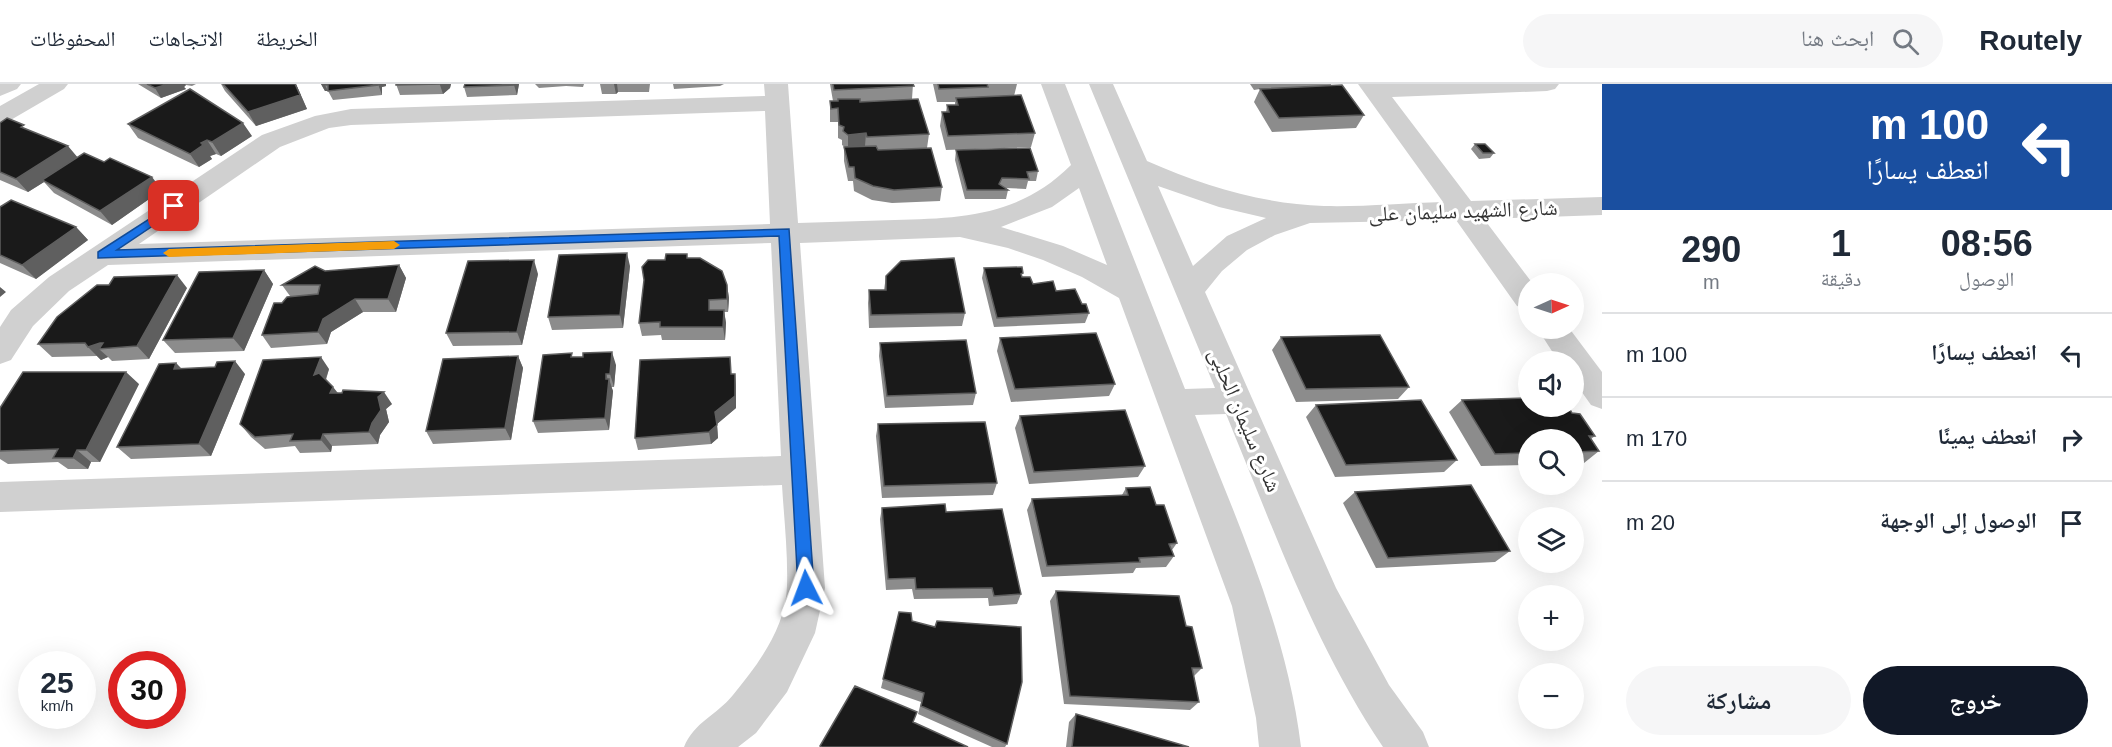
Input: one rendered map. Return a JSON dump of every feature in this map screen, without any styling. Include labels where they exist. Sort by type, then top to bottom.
[{"type":"street","points":[[0,89],[9,84]]},
{"type":"street","points":[[0,116],[56,84]]},
{"type":"street","points":[[1053,84],[1251,606],[1277,718],[1280,747]]},
{"type":"street","name":"شارع سليمان الحلبى","points":[[1101,84],[1322,600],[1375,699],[1408,747]]},
{"type":"street","points":[[1372,87],[1547,84]]},
{"type":"street","points":[[1372,87],[1518,284]]},
{"type":"street","points":[[0,352],[22,318],[39,300],[102,255],[271,141],[324,121],[378,115],[777,93],[806,588],[795,633],[773,678],[741,718],[705,747]]},
{"type":"street","name":"شارع الشهيد سليمان على","points":[[1137,166],[1208,196],[1246,207],[1286,213],[1325,215],[1602,206]]},
{"type":"street","points":[[102,255],[958,228],[1012,216],[1035,206],[1055,195],[1084,167]]},
{"type":"street","name":"شارع الشهيد سليمان على","points":[[1190,291],[1207,266],[1230,246],[1248,236],[1289,221],[1325,215]]},
{"type":"street","points":[[958,228],[1017,240],[1047,250],[1131,291]]},
{"type":"street","points":[[1560,339],[1602,396]]},
{"type":"street","points":[[1174,403],[1237,400]]},
{"type":"street","points":[[0,497],[799,470]]},
{"type":"building","points":[[147,84],[168,84],[155,88]]},
{"type":"building","points":[[223,84],[295,84],[300,95],[248,112]]},
{"type":"building","points":[[325,84],[378,85],[328,91],[328,85]]},
{"type":"building","points":[[465,84],[514,84],[514,85],[464,87]]},
{"type":"building","points":[[833,84],[913,84],[914,86],[834,90]]},
{"type":"building","points":[[938,84],[987,84],[988,87],[939,89]]},
{"type":"building","points":[[1342,85],[1364,115],[1279,118],[1260,89]]},
{"type":"building","points":[[190,89],[243,123],[212,142],[207,140],[201,143],[203,145],[190,154],[128,124]]},
{"type":"building","points":[[1021,95],[1035,133],[948,136],[942,112],[949,112],[947,105],[958,105],[956,98]]},
{"type":"building","points":[[838,99],[860,99],[860,102],[918,99],[929,134],[867,137],[866,133],[848,135],[843,131],[844,127],[839,125],[838,108],[831,109],[830,101],[838,101]]},
{"type":"building","points":[[7,118],[24,125],[21,127],[68,146],[16,179],[0,172],[0,123]]},
{"type":"building","points":[[1475,144],[1485,144],[1494,153],[1483,153]]},
{"type":"building","points":[[876,146],[878,150],[931,148],[942,187],[894,190],[873,186],[855,178],[854,167],[849,167],[844,147]]},
{"type":"building","points":[[1030,148],[1038,171],[1027,172],[1029,179],[1002,178],[999,184],[1008,190],[967,190],[956,150]]},
{"type":"building","points":[[84,153],[104,162],[110,158],[152,177],[100,211],[42,180]]},
{"type":"building","points":[[11,200],[76,227],[22,265],[0,255],[0,207]]},
{"type":"building","points":[[627,253],[620,315],[548,317],[559,255]]},
{"type":"building","points":[[666,254],[687,254],[687,258],[700,258],[722,271],[727,285],[727,299],[709,300],[709,310],[724,310],[723,327],[660,327],[660,322],[639,323],[644,280],[642,267],[648,260],[665,260]]},
{"type":"building","points":[[954,258],[965,313],[871,315],[869,290],[886,290],[886,276],[901,261]]},
{"type":"building","points":[[534,260],[517,332],[446,333],[468,261]]},
{"type":"building","points":[[399,265],[388,299],[355,299],[323,319],[318,332],[262,335],[274,303],[282,303],[287,297],[318,294],[320,285],[282,285],[315,266],[325,271]]},
{"type":"building","points":[[1022,267],[1022,277],[1030,277],[1033,284],[1053,281],[1056,291],[1075,289],[1082,304],[1086,304],[1089,313],[997,318],[984,268]]},
{"type":"building","points":[[264,270],[233,338],[163,340],[199,272]]},
{"type":"building","points":[[177,275],[137,346],[99,349],[103,343],[88,347],[85,343],[38,344],[57,317],[97,285],[109,285],[114,277]]},
{"type":"building","points":[[1096,333],[1115,384],[1015,389],[1000,338]]},
{"type":"building","points":[[1380,335],[1409,387],[1306,389],[1281,337]]},
{"type":"building","points":[[966,340],[976,393],[887,396],[880,343]]},
{"type":"building","points":[[612,352],[610,374],[606,374],[606,379],[609,379],[605,418],[533,421],[543,355],[572,353],[571,357],[583,357],[583,353]]},
{"type":"building","points":[[518,356],[505,428],[426,431],[443,359]]},
{"type":"building","points":[[321,357],[314,375],[319,373],[333,387],[330,393],[342,393],[343,390],[384,392],[378,397],[381,410],[369,432],[323,434],[321,440],[290,441],[293,434],[255,437],[240,424],[263,360]]},
{"type":"building","points":[[730,357],[731,374],[735,374],[735,396],[715,412],[717,425],[709,432],[635,438],[640,360]]},
{"type":"building","points":[[235,361],[199,444],[117,447],[159,364],[176,363],[174,369],[215,367],[217,362]]},
{"type":"building","points":[[23,372],[126,372],[86,450],[77,450],[73,458],[53,458],[58,449],[0,451],[0,408]]},
{"type":"building","points":[[1518,398],[1518,417],[1582,417],[1595,436],[1589,436],[1599,451],[1584,452],[1584,429],[1518,429],[1518,453],[1495,454],[1462,400]]},
{"type":"building","points":[[1421,400],[1457,460],[1346,465],[1316,405]]},
{"type":"building","points":[[1125,410],[1145,466],[1034,472],[1020,416]]},
{"type":"building","points":[[985,422],[997,483],[884,486],[878,424]]},
{"type":"building","points":[[1471,485],[1510,551],[1388,558],[1355,492]]},
{"type":"building","points":[[1150,487],[1156,505],[1164,505],[1177,543],[1169,544],[1174,556],[1139,558],[1140,562],[1047,566],[1032,499],[1128,495],[1126,488]]},
{"type":"building","points":[[945,504],[946,512],[1002,509],[1021,594],[994,596],[992,588],[916,589],[915,578],[888,579],[882,508]]},
{"type":"building","points":[[1056,591],[1179,596],[1186,626],[1192,627],[1202,668],[1192,668],[1199,702],[1070,696]]},
{"type":"building","points":[[899,612],[911,613],[912,621],[935,627],[937,621],[1021,627],[1022,682],[1007,744],[921,706],[924,693],[883,679]]},
{"type":"building","points":[[855,686],[917,712],[913,722],[968,747],[820,746]]},
{"type":"building","points":[[1076,714],[1189,747],[1072,747]]},
{"type":"slow traffic","points":[[169,253],[394,245]]},
{"type":"route","points":[[174,206],[102,255],[785,232],[806,588]]}]
